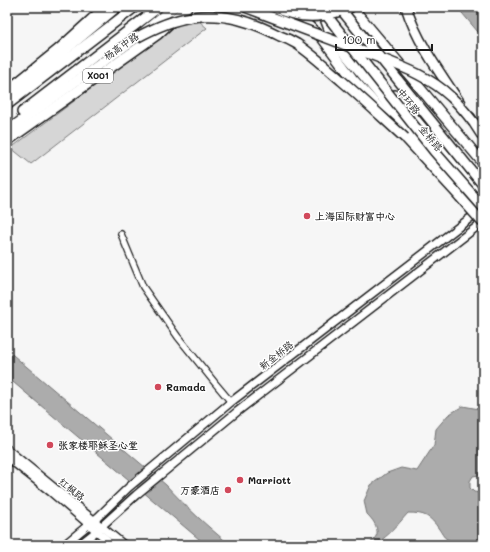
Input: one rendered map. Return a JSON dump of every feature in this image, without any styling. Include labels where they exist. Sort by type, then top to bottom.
[{"type":"main road","points":[[7,91],[59,49],[105,7]]},
{"type":"main road","points":[[7,97],[117,7]]},
{"type":"main road","points":[[7,105],[135,7]]},
{"type":"main road","name":"杨高中路","points":[[7,124],[159,7]]},
{"type":"main road","points":[[7,131],[136,38],[174,7]]},
{"type":"main road","name":"杨高中路","points":[[7,140],[158,34],[187,7]]},
{"type":"main road","points":[[245,7],[401,66],[423,76],[439,86],[464,110],[474,123]]},
{"type":"main road","points":[[273,7],[304,17],[327,16],[351,8],[483,163]]},
{"type":"main road","points":[[288,7],[322,38],[352,78],[381,108],[406,138],[483,222]]},
{"type":"main road","name":"金桥路","points":[[317,7],[348,39],[483,200]]},
{"type":"main road","name":"中环路","points":[[339,7],[483,185]]},
{"type":"main road","points":[[406,7],[418,36],[483,138]]},
{"type":"main road","name":"金桥路","points":[[322,11],[330,32],[336,42],[482,211]]},
{"type":"main road","name":"中环路","points":[[322,11],[482,211]]},
{"type":"main road","points":[[136,38],[160,26],[193,17],[229,17],[248,22],[296,43],[406,138]]},
{"type":"main road","points":[[419,123],[444,135],[483,182]]},
{"type":"street","name":"新金桥路","points":[[64,545],[98,517],[129,487],[231,402],[482,211]]},
{"type":"street","name":"新金桥路","points":[[79,545],[136,495],[238,411],[483,222]]},
{"type":"street","points":[[121,234],[143,287],[178,337],[231,402]]},
{"type":"street","name":"红枫路","points":[[7,448],[91,522]]},
{"type":"street","name":"红枫路","points":[[7,457],[51,492],[124,545]]},
{"type":"street","name":"红枫路","points":[[99,528],[113,545]]},
{"type":"shaded area","points":[[457,7],[483,7],[483,38]]},
{"type":"shaded area","points":[[191,14],[207,28],[31,164],[11,148]]},
{"type":"shaded area","points":[[7,350],[166,485],[213,531],[230,545],[206,545],[7,377]]},
{"type":"shaded area","points":[[463,406],[479,409],[481,416],[483,417],[483,477],[479,475],[473,476],[470,481],[470,488],[474,492],[481,493],[483,491],[483,545],[464,545],[451,542],[444,537],[430,518],[419,514],[408,513],[385,537],[375,544],[369,545],[377,534],[376,525],[367,514],[364,501],[371,485],[387,473],[401,468],[417,471],[434,445],[436,429],[448,415]]},
{"type":"place","name":"上海国际财富中心","points":[[307,216]]},
{"type":"place","name":"Ramada","points":[[158,387]]},
{"type":"place","name":"张家楼耶稣圣心堂","points":[[50,445]]},
{"type":"place","name":"Marriott","points":[[240,480]]},
{"type":"place","name":"万豪酒店","points":[[228,490]]}]
